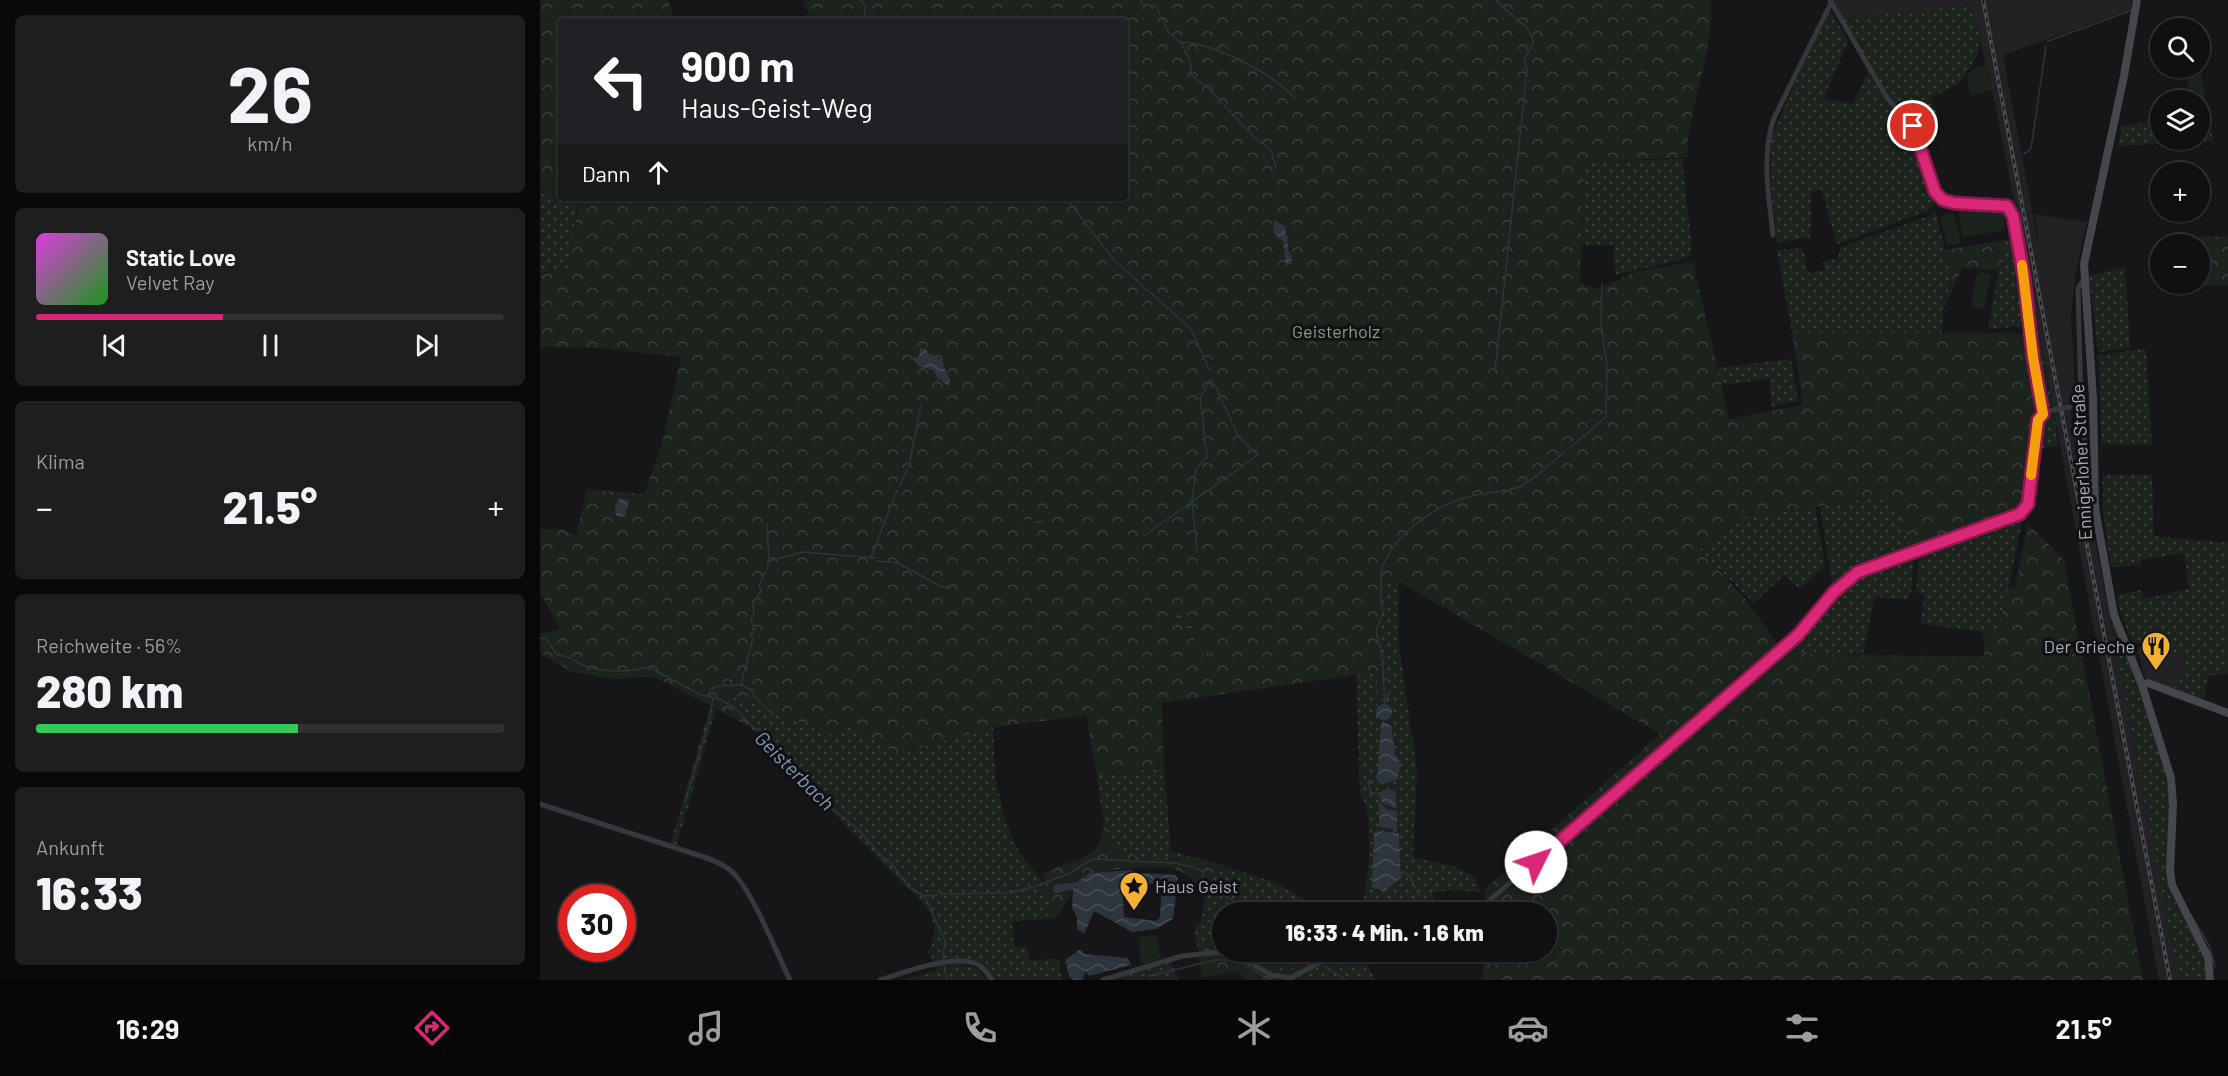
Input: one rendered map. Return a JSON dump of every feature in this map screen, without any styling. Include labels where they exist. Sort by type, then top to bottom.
[{"type":"main road","name":"Ennigerloher Straße","points":[[2137,0],[2126,67],[2086,254],[2084,280],[2093,398],[2096,508],[2111,602],[2142,685],[2173,790],[2170,878],[2175,896],[2208,957],[2210,980]]},
{"type":"main road","points":[[2142,685],[2148,683],[2228,713]]},
{"type":"street","points":[[1773,235],[1768,185],[1768,137],[1774,118],[1831,1]]},
{"type":"street","points":[[1831,1],[1887,98],[1913,126],[1935,192],[1943,200],[1954,203],[2007,206],[2013,216],[2043,414]]},
{"type":"street","points":[[2084,280],[2078,288],[2081,405],[2090,499],[2096,508]]},
{"type":"street","points":[[1488,902],[1798,635],[1847,579],[2024,511],[2028,504],[2038,420],[2043,414],[2053,410],[2081,405]]},
{"type":"street","points":[[540,804],[704,856],[728,868],[736,876],[752,904],[790,980]]},
{"type":"street","points":[[1103,980],[1182,956],[1221,952],[1236,954],[1271,975],[1291,979],[1321,962]]},
{"type":"street","points":[[880,980],[938,963],[971,962],[981,966],[992,980]]},
{"type":"shaded area","points":[[1833,0],[2131,0],[2131,9],[2003,55],[2039,248],[2035,214],[2087,222],[2075,277],[2071,316],[2076,398],[2069,403],[2179,980],[2159,980],[2032,294],[1995,104],[1972,5],[1843,19]]},
{"type":"shaded area","points":[[2136,647],[2184,653],[2185,671],[2174,689],[2145,678]]},
{"type":"green space","name":"Geisterholz","points":[[540,0],[668,0],[673,18],[558,18],[558,197],[540,191]]},
{"type":"green space","name":"Geisterholz","points":[[803,0],[1711,0],[1709,39],[1692,118],[1687,157],[1584,162],[1580,283],[1598,289],[1637,271],[1693,262],[1729,419],[1803,405],[1792,333],[2021,333],[2027,336],[2034,413],[2025,503],[2021,510],[1912,550],[1889,495],[1745,518],[1699,549],[1745,599],[1780,647],[1485,902],[1485,889],[1660,734],[1388,575],[1380,621],[1383,671],[1162,703],[1164,768],[1097,775],[1086,716],[993,727],[899,754],[844,723],[836,737],[734,696],[732,701],[750,727],[655,677],[611,679],[572,672],[540,653],[540,634],[560,629],[540,592],[540,529],[562,529],[576,536],[587,489],[644,494],[663,440],[681,357],[597,348],[540,347],[540,274],[569,268],[578,204],[569,201],[1128,201],[1128,18],[810,18]],"holes":[[[919,351],[934,356],[946,370],[950,380],[944,384],[941,378],[939,381],[933,370],[915,361]]]},
{"type":"green space","points":[[1972,5],[1979,37],[1977,56],[1962,81],[1930,99],[1938,115],[1931,118],[1939,140],[1922,146],[1915,123],[1888,96],[1843,19]]},
{"type":"green space","points":[[1829,8],[1848,41],[1824,99],[1853,103],[1868,73],[1885,100],[1911,127],[1934,205],[1928,211],[1837,244],[1821,189],[1811,192],[1811,237],[1777,243],[1771,184],[1771,137]]},
{"type":"green space","points":[[1985,64],[1991,90],[1970,96],[1967,75],[1973,69]]},
{"type":"green space","points":[[2187,78],[2202,78],[2204,90],[2189,90]]},
{"type":"green space","points":[[2150,122],[2150,144],[2118,146],[2122,126]]},
{"type":"green space","points":[[2210,123],[2213,141],[2210,141]]},
{"type":"green space","points":[[1683,159],[1691,255],[1616,275],[1613,246],[1582,245],[1584,162]]},
{"type":"green space","points":[[540,192],[558,198],[558,201],[577,204],[569,268],[540,273]]},
{"type":"green space","points":[[1957,206],[2004,209],[2005,230],[1963,237]]},
{"type":"green space","points":[[1936,211],[1951,279],[1943,311],[1942,334],[1792,333],[1777,250],[1803,248],[1808,273],[1825,270],[1823,262],[1838,258],[1841,247],[1929,216]]},
{"type":"green space","points":[[1954,213],[1961,243],[1947,246],[1940,216]]},
{"type":"green space","points":[[2210,237],[2228,237],[2228,286],[2210,286]]},
{"type":"green space","points":[[2014,238],[2026,326],[1988,329],[2004,240]]},
{"type":"green space","points":[[2004,240],[1998,271],[1962,268],[1943,311],[1951,279],[1945,250]]},
{"type":"green space","points":[[2125,267],[2130,348],[2098,352],[2089,276]]},
{"type":"green space","points":[[1982,272],[1991,275],[1984,309],[1971,308],[1976,276]]},
{"type":"green space","points":[[2029,294],[2032,294],[2052,406],[2044,405],[2042,402]]},
{"type":"green space","points":[[2146,349],[2152,445],[2102,444],[2098,355]]},
{"type":"green space","points":[[1791,359],[1798,401],[1772,406],[1769,379],[1721,385],[1717,368]]},
{"type":"green space","points":[[1378,380],[1387,385],[1384,398],[1377,396],[1375,388],[1366,382],[1375,385]]},
{"type":"green space","points":[[2054,414],[2058,445],[2037,449],[2041,421]]},
{"type":"green space","points":[[2102,475],[2152,475],[2154,536],[2228,543],[2228,674],[2209,675],[2203,700],[2174,689],[2185,671],[2184,653],[2167,651],[2167,644],[2133,643],[2116,595],[2141,590],[2143,599],[2189,589],[2184,553],[2141,560],[2141,565],[2111,567],[2104,520]]},
{"type":"green space","points":[[1890,495],[1912,550],[1857,569],[1835,586],[1832,584],[1820,506]]},
{"type":"green space","points":[[1815,507],[1825,566],[1801,589],[1784,575],[1754,603],[1699,550],[1745,518]]},
{"type":"green space","points":[[1038,517],[1043,522],[1029,524],[1017,532],[1015,530],[1019,522]]},
{"type":"green space","points":[[2023,518],[1998,634],[1921,624],[1924,594],[1916,593],[1919,555]]},
{"type":"green space","points":[[2028,524],[2064,560],[2143,980],[1483,980],[1483,962],[1557,962],[1557,902],[1493,902],[1786,649],[1819,655],[1984,656],[1983,631],[1998,633],[2008,587],[2015,588]]},
{"type":"green space","points":[[1914,556],[1911,592],[1908,599],[1875,597],[1863,654],[1819,655],[1786,649],[1812,625],[1848,583],[1860,575]]},
{"type":"green space","points":[[1388,575],[1399,583],[1399,646],[1417,771],[1413,857],[1453,866],[1477,878],[1479,892],[1449,890],[1432,893],[1435,902],[1363,902],[1368,868],[1369,834],[1365,805],[1360,793],[1356,675],[1382,671],[1380,621]],"holes":[[[1377,831],[1399,833],[1402,871],[1377,891],[1372,887]]]},
{"type":"green space","points":[[1178,614],[1197,633],[1210,655],[1204,656],[1191,633],[1176,617]]},
{"type":"green space","points":[[2111,623],[2114,625],[2130,662],[2167,774],[2170,793],[2167,879],[2171,895],[2205,958],[2207,980],[2179,980]]},
{"type":"green space","points":[[1383,671],[1386,673],[1391,710],[1377,714],[1377,677]]},
{"type":"green space","points":[[734,696],[836,736],[844,723],[899,754],[993,727],[995,775],[1005,820],[1018,850],[1047,887],[1053,919],[1012,921],[1015,947],[1027,946],[1029,961],[1058,958],[1063,980],[994,980],[971,960],[961,965],[977,968],[987,980],[905,980],[936,971],[928,952],[934,930],[929,912],[924,904],[750,727],[732,701]]},
{"type":"green space","points":[[710,706],[716,709],[677,845],[671,843]]},
{"type":"green space","points":[[1164,768],[1171,851],[1195,858],[1140,857],[1110,846],[1107,827],[1104,825],[1097,775]]},
{"type":"green space","points":[[1104,825],[1107,827],[1110,846],[1120,852],[1151,858],[1199,859],[1231,868],[1210,873],[1211,890],[1206,891],[1183,873],[1169,868],[1134,868],[1091,873],[1077,880],[1066,882],[1065,891],[1073,889],[1059,915],[1053,919],[1043,875],[1089,854],[1101,838]]},
{"type":"green space","points":[[1231,868],[1276,883],[1309,902],[1212,902],[1212,945],[1203,945],[1198,950],[1194,930],[1201,921],[1206,891],[1211,890],[1210,873]]},
{"type":"green space","points":[[1154,935],[1157,937],[1161,959],[1141,963],[1139,937]]},
{"type":"green space","points":[[1203,945],[1212,945],[1212,962],[1262,962],[1279,971],[1290,971],[1306,962],[1326,962],[1293,980],[1248,980],[1236,972],[1202,977],[1198,950]]},
{"type":"green space","points":[[1171,961],[1179,980],[1108,980]]},
{"type":"green space","points":[[1262,962],[1306,962],[1290,971],[1279,971]]},
{"type":"green space","points":[[1327,962],[1366,962],[1375,980],[1295,980]]},
{"type":"water","points":[[1275,220],[1285,227],[1289,253],[1292,256],[1291,264],[1286,264],[1283,241],[1273,232]]},
{"type":"water","points":[[920,348],[926,349],[928,353],[943,360],[950,380],[948,386],[942,382],[942,378],[939,381],[933,370],[918,366],[910,359],[919,356]]},
{"type":"water","points":[[620,499],[629,500],[625,517],[617,516],[615,512]]},
{"type":"water","points":[[1384,704],[1390,706],[1392,712],[1390,718],[1384,720],[1378,718],[1376,712],[1378,706]]},
{"type":"water","points":[[1386,723],[1391,726],[1395,753],[1401,764],[1397,780],[1379,784],[1377,780],[1381,724]]},
{"type":"water","points":[[1387,789],[1395,791],[1396,808],[1382,803],[1379,793]]},
{"type":"water","points":[[1379,802],[1386,809],[1397,811],[1397,830],[1379,827]]},
{"type":"water","points":[[1377,831],[1399,833],[1401,878],[1385,891],[1372,888],[1374,833]]},
{"type":"water","points":[[1133,870],[1136,887],[1131,887],[1131,884],[1122,884],[1124,917],[1156,921],[1160,917],[1161,897],[1166,886],[1161,883],[1140,884],[1142,873],[1174,875],[1178,878],[1173,919],[1156,929],[1132,932],[1094,911],[1084,934],[1077,929],[1077,917],[1072,908],[1073,889],[1056,893],[1053,889],[1054,885],[1076,882],[1090,873]]},
{"type":"water","points":[[1079,950],[1084,954],[1128,958],[1131,965],[1089,976],[1085,971],[1083,980],[1073,980],[1069,976],[1065,960]]},
{"type":"waterway","points":[[860,0],[865,5],[866,18]]},
{"type":"waterway","points":[[1141,0],[1142,4]]},
{"type":"waterway","points":[[1495,0],[1528,29],[1534,42],[1524,61],[1527,70],[1495,372]]},
{"type":"waterway","points":[[1150,5],[1156,7],[1169,33],[1182,44],[1190,60],[1192,76],[1209,89],[1254,137],[1271,150],[1276,168]]},
{"type":"waterway","points":[[2048,41],[2132,10]]},
{"type":"waterway","points":[[1181,42],[1227,54],[1273,79],[1296,99]]},
{"type":"waterway","points":[[2023,154],[2030,150],[2032,142],[2046,46]]},
{"type":"waterway","points":[[1068,201],[1114,260],[1191,329],[1210,371]]},
{"type":"waterway","points":[[1570,448],[1606,417],[1607,368],[1601,322],[1602,284]]},
{"type":"waterway","points":[[1197,549],[1192,501],[1196,470],[1207,456],[1200,398],[1210,380],[1216,387],[1238,436],[1255,453]]},
{"type":"waterway","points":[[899,487],[909,466],[921,405]]},
{"type":"waterway","points":[[1385,704],[1382,655],[1376,631],[1383,613],[1382,568],[1390,551],[1411,528],[1437,510],[1465,498],[1521,486],[1538,475],[1564,452]]},
{"type":"waterway","points":[[1145,535],[1258,455]]},
{"type":"waterway","points":[[871,557],[897,491]]},
{"type":"waterway","points":[[1919,553],[2021,517]]},
{"type":"waterway","points":[[767,524],[769,561]]},
{"type":"waterway","points":[[767,569],[769,561],[802,552],[876,558]]},
{"type":"waterway","points":[[877,561],[898,563],[942,587],[950,588]]},
{"type":"waterway","points":[[710,696],[710,690],[718,686],[741,685],[753,638],[750,635],[755,630],[751,621],[754,613],[753,603],[761,591],[759,585],[766,572]]},
{"type":"waterway","name":"Geisterbach","points":[[540,638],[546,638],[557,655],[569,657],[591,668],[616,671],[649,667],[699,694],[721,700],[734,707],[754,728],[763,731],[771,744],[815,786],[825,803],[858,829],[883,858],[889,860],[909,887],[924,896],[937,895]]},
{"type":"waterway","points":[[741,685],[752,690],[754,696],[773,715]]},
{"type":"waterway","points":[[685,802],[709,721],[713,699]]},
{"type":"waterway","points":[[1374,781],[1368,781],[1371,793],[1381,793]]},
{"type":"waterway","name":"Geisterbach","points":[[1036,886],[1070,873],[1092,859],[1175,863],[1203,871],[1202,881],[1204,882]]},
{"type":"waterway","points":[[1402,871],[1410,876],[1419,895]]},
{"type":"waterway","name":"Geisterbach","points":[[1208,885],[1234,902]]},
{"type":"waterway","name":"Geisterbach","points":[[940,894],[1009,893],[1033,887]]},
{"type":"waterway","points":[[925,897],[945,941],[943,958]]},
{"type":"waterway","points":[[2191,915],[2209,945],[2215,967]]},
{"type":"waterway","name":"Geisterbach","points":[[1149,976],[1215,960],[1239,960],[1269,980]]},
{"type":"waterway","points":[[944,965],[947,980]]},
{"type":"waterway","name":"Geisterbach","points":[[1325,966],[1346,980]]},
{"type":"railway","points":[[1983,0],[2170,980]]},
{"type":"slow traffic","points":[[2022,265],[2029,331],[2040,408],[2043,414],[2038,420],[2031,475]]},
{"type":"place","name":"Der Grieche","points":[[2156,672]]},
{"type":"place","name":"Haus Geist","points":[[1134,912]]},
{"type":"route","points":[[1536,862],[1798,635],[1811,623],[1834,592],[1847,579],[1858,572],[2020,514],[2028,504],[2038,420],[2043,414],[2040,408],[2024,277],[2013,216],[2007,206],[1954,203],[1943,200],[1935,192],[1913,126]]}]
